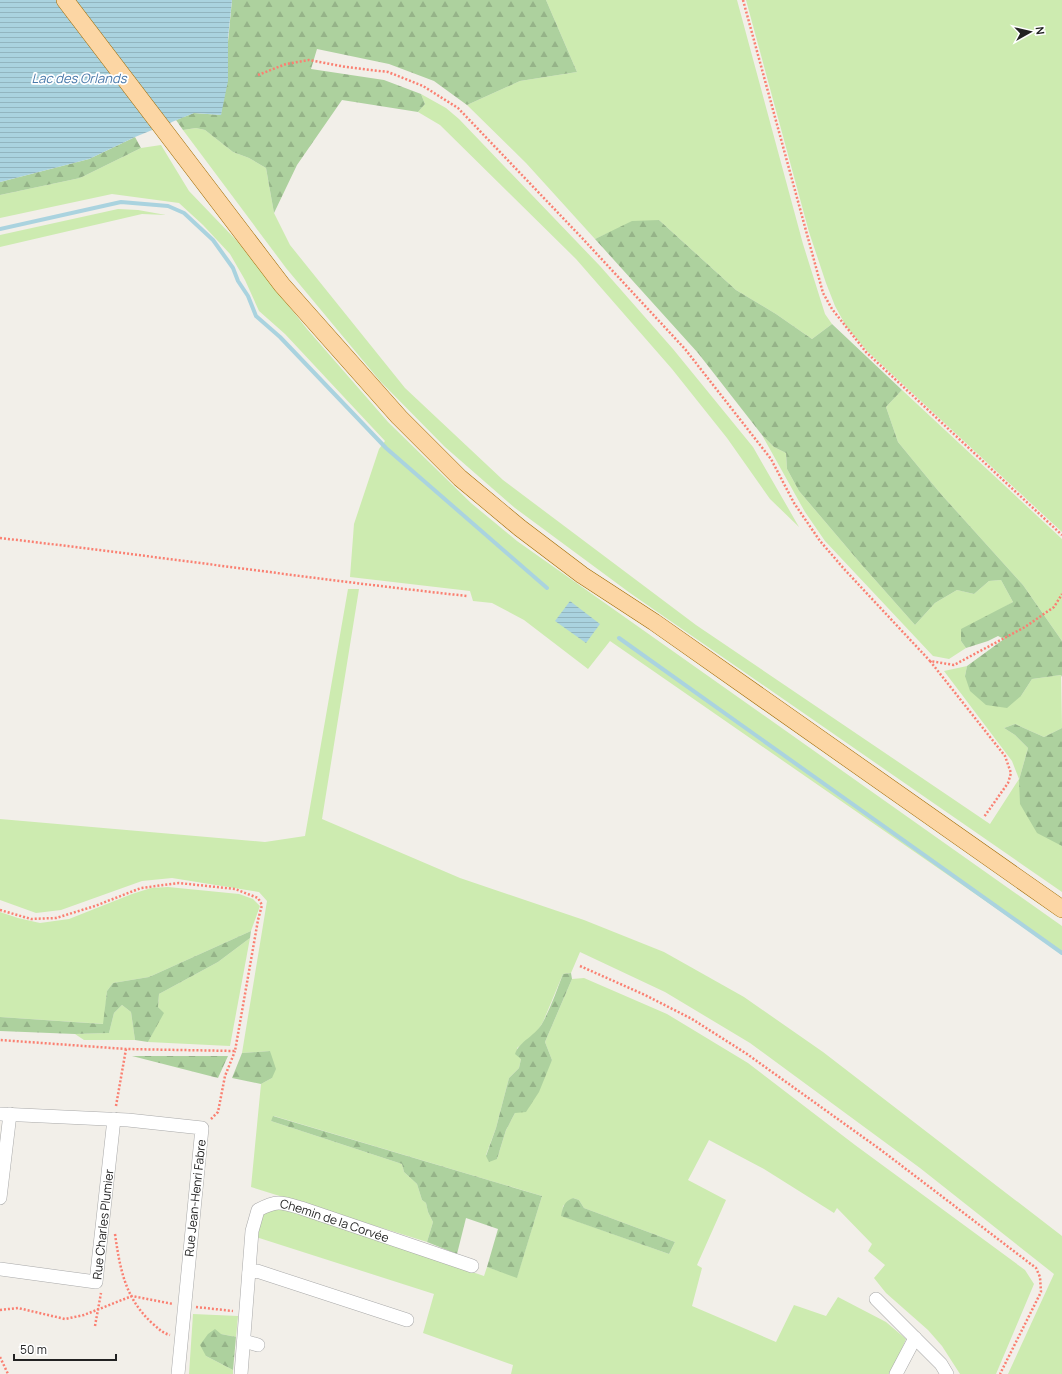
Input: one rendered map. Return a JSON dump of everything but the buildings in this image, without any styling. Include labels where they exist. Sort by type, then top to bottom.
[{"type":"main road","points":[[65,0],[282,285],[399,417],[460,478],[520,528],[582,575],[666,631],[1062,909]]},
{"type":"street","name":"Rue Jean-Henri Fabre","points":[[5,1114],[114,1119],[202,1128],[196,1206],[178,1374]]},
{"type":"street","points":[[0,1198],[5,1114]]},
{"type":"street","name":"Rue Charles Plumier","points":[[0,1269],[96,1282],[114,1119]]},
{"type":"street","name":"Chemin de la Corvée","points":[[242,1374],[252,1230],[258,1210],[271,1203],[280,1202],[301,1208],[472,1266]]},
{"type":"street","points":[[249,1273],[257,1271],[407,1320]]},
{"type":"street","points":[[876,1299],[941,1364],[946,1374]]},
{"type":"street","points":[[896,1374],[915,1338]]},
{"type":"street","points":[[244,1341],[258,1345]]},
{"type":"path","points":[[743,0],[823,293],[832,309],[866,352],[1062,535]]},
{"type":"path","points":[[258,76],[286,64],[309,60],[346,67],[388,72],[423,86],[458,108],[685,349],[771,459],[794,503],[820,541],[930,661],[1005,756],[1011,773],[1008,783],[984,817]]},
{"type":"path","points":[[0,538],[112,551],[356,584],[467,596]]},
{"type":"path","points":[[930,661],[954,665],[1025,627],[1054,607],[1062,594]]},
{"type":"path","points":[[0,910],[31,919],[56,918],[95,906],[141,888],[179,883],[235,889],[258,898],[262,905],[258,920],[235,1051],[225,1076],[218,1112],[202,1128]]},
{"type":"path","points":[[580,966],[666,1005],[692,1019],[747,1054],[881,1150],[1036,1268],[1040,1277],[1041,1292],[1000,1374]]},
{"type":"path","points":[[0,1040],[126,1049],[235,1051]]},
{"type":"path","points":[[114,1119],[126,1049]]},
{"type":"path","points":[[115,1228],[121,1272],[142,1313],[164,1333],[181,1338]]},
{"type":"path","points":[[95,1326],[101,1290],[96,1282]]},
{"type":"path","points":[[0,1310],[18,1308],[65,1319],[84,1315],[132,1296]]},
{"type":"path","points":[[0,1357],[8,1374]]},
{"type":"green space","points":[[232,0],[546,0],[577,72],[520,81],[467,105],[434,81],[389,64],[317,49],[311,69],[384,80],[421,94],[425,104],[418,112],[342,100],[297,165],[274,213],[266,168],[249,158],[233,152],[205,130],[196,128],[183,130],[176,120],[194,113],[221,115]]},
{"type":"green space","points":[[546,0],[737,0],[803,244],[825,314],[832,324],[812,339],[776,314],[736,290],[659,220],[608,233],[595,239],[526,163],[467,105],[520,81],[577,72]]},
{"type":"green space","points":[[746,0],[1062,0],[1062,532],[867,351],[846,326],[835,306],[809,232]]},
{"type":"green space","points":[[421,94],[446,108],[459,119],[600,266],[673,349],[753,447],[799,527],[770,499],[727,438],[672,369],[576,259],[440,125],[418,112],[425,104]]},
{"type":"green space","points":[[196,128],[205,130],[233,152],[249,158],[266,168],[274,213],[290,245],[405,388],[503,480],[696,625],[990,824],[1019,779],[1012,761],[944,671],[967,666],[965,676],[1021,696],[1032,679],[1061,675],[1062,728],[1044,737],[1015,724],[1004,728],[1015,735],[1028,748],[1019,780],[1056,842],[1062,846],[1062,892],[630,593],[515,508],[445,447],[380,381],[286,268],[183,130]]},
{"type":"green space","points":[[135,137],[141,148],[80,178],[0,195],[0,182],[89,159]]},
{"type":"green space","points":[[161,145],[189,191],[237,241],[307,329],[388,422],[471,503],[517,541],[1062,926],[1062,954],[610,641],[588,669],[524,620],[492,603],[473,601],[470,591],[350,577],[354,524],[379,449],[385,441],[285,334],[259,311],[245,280],[230,254],[203,225],[179,203],[112,194],[0,218],[0,195],[80,178],[141,148]]},
{"type":"green space","points":[[118,209],[138,210],[166,215],[142,214],[0,247],[0,235]]},
{"type":"green space","points":[[659,220],[736,290],[776,314],[812,339],[832,324],[902,390],[886,407],[898,442],[940,493],[1023,585],[1062,641],[1062,677],[1061,675],[1032,679],[1021,696],[1007,708],[986,705],[970,691],[965,676],[967,666],[1004,639],[998,636],[966,648],[961,641],[961,629],[1013,602],[1001,580],[989,581],[974,594],[957,590],[935,603],[915,625],[799,491],[787,469],[786,453],[774,447],[762,435],[698,353],[595,239],[632,221]]},
{"type":"green space","points":[[902,390],[1062,539],[1062,641],[1023,585],[940,493],[898,442],[886,407]]},
{"type":"green space","points":[[762,435],[774,447],[786,453],[787,469],[799,491],[915,625],[935,603],[957,590],[974,594],[989,581],[1001,580],[1013,602],[994,613],[961,641],[966,648],[949,659],[933,656],[825,541],[805,512]]},
{"type":"green space","points":[[348,589],[359,589],[322,819],[460,878],[584,920],[664,952],[744,997],[823,1052],[1062,1236],[1062,1374],[1008,1374],[1054,1274],[920,1168],[750,1043],[665,992],[580,952],[571,973],[563,974],[543,1022],[536,1033],[517,1048],[521,1059],[519,1068],[509,1078],[496,1128],[486,1155],[497,1159],[506,1130],[515,1113],[552,1060],[545,1042],[572,979],[584,978],[667,1014],[748,1063],[855,1145],[1025,1270],[1034,1284],[996,1374],[960,1374],[942,1346],[928,1330],[886,1293],[874,1278],[885,1265],[868,1251],[872,1244],[837,1208],[834,1213],[764,1169],[709,1140],[688,1180],[726,1200],[697,1265],[702,1268],[692,1306],[776,1342],[794,1305],[826,1316],[838,1297],[886,1322],[906,1339],[891,1374],[511,1374],[513,1365],[423,1333],[434,1294],[256,1237],[259,1223],[265,1213],[283,1208],[484,1276],[487,1267],[517,1277],[542,1196],[274,1116],[271,1121],[402,1164],[404,1172],[417,1184],[422,1200],[426,1203],[428,1212],[433,1222],[427,1242],[251,1187],[261,1084],[272,1078],[270,1051],[242,1053],[267,901],[259,892],[172,878],[142,881],[61,910],[36,913],[0,900],[0,819],[265,842],[305,836]],"holes":[[[573,1198],[579,1200],[584,1208],[675,1242],[669,1254],[562,1216],[563,1206]]]},
{"type":"green space","points":[[1015,724],[1044,737],[1062,728],[1062,846],[1037,833],[1020,804],[1019,780],[1028,748],[1015,735],[1004,728]]},
{"type":"green space","points":[[168,887],[239,894],[253,899],[260,906],[251,931],[149,977],[113,983],[107,991],[104,1024],[0,1017],[0,912],[40,923],[69,919],[132,894],[151,888]]},
{"type":"green space","points":[[251,931],[250,938],[218,962],[159,994],[158,1007],[164,1013],[148,1042],[135,1040],[131,1012],[122,1005],[114,1013],[109,1033],[75,1034],[0,1031],[0,1017],[103,1024],[107,991],[113,983],[149,977]]},
{"type":"green space","points":[[250,938],[230,1046],[148,1042],[163,1013],[158,1007],[159,994],[218,962]]},
{"type":"green space","points":[[571,973],[572,979],[545,1042],[552,1060],[539,1092],[526,1112],[515,1113],[506,1130],[497,1159],[489,1162],[486,1156],[496,1128],[509,1078],[519,1068],[521,1059],[515,1054],[517,1049],[540,1027],[563,974]]},
{"type":"green space","points":[[122,1005],[131,1012],[135,1040],[84,1040],[75,1034],[109,1033],[114,1013]]},
{"type":"green space","points":[[270,1051],[276,1069],[272,1078],[261,1084],[232,1078],[242,1053]]},
{"type":"green space","points":[[132,1056],[228,1056],[218,1078]]},
{"type":"green space","points":[[273,1116],[542,1196],[517,1278],[487,1267],[498,1229],[466,1218],[457,1254],[427,1242],[433,1222],[428,1212],[426,1203],[422,1200],[417,1184],[404,1172],[402,1164],[271,1121]]},
{"type":"green space","points":[[573,1198],[579,1200],[584,1208],[675,1242],[669,1254],[561,1216],[564,1205]]},
{"type":"green space","points":[[193,1314],[238,1316],[236,1337],[221,1334],[206,1356],[233,1370],[233,1374],[189,1374]]},
{"type":"green space","points":[[215,1329],[221,1334],[236,1337],[233,1370],[206,1356],[200,1345],[208,1334]]},
{"type":"water","name":"Lac des Orlands","points":[[0,0],[232,0],[228,38],[228,81],[221,115],[194,113],[135,137],[89,159],[0,182]]},
{"type":"water","points":[[570,601],[600,624],[586,643],[555,621]]},
{"type":"waterway","points":[[0,229],[121,202],[168,206],[184,213],[213,240],[233,268],[238,281],[248,296],[256,316],[280,337],[386,448],[547,588]]},
{"type":"waterway","points":[[619,638],[1062,953]]}]
